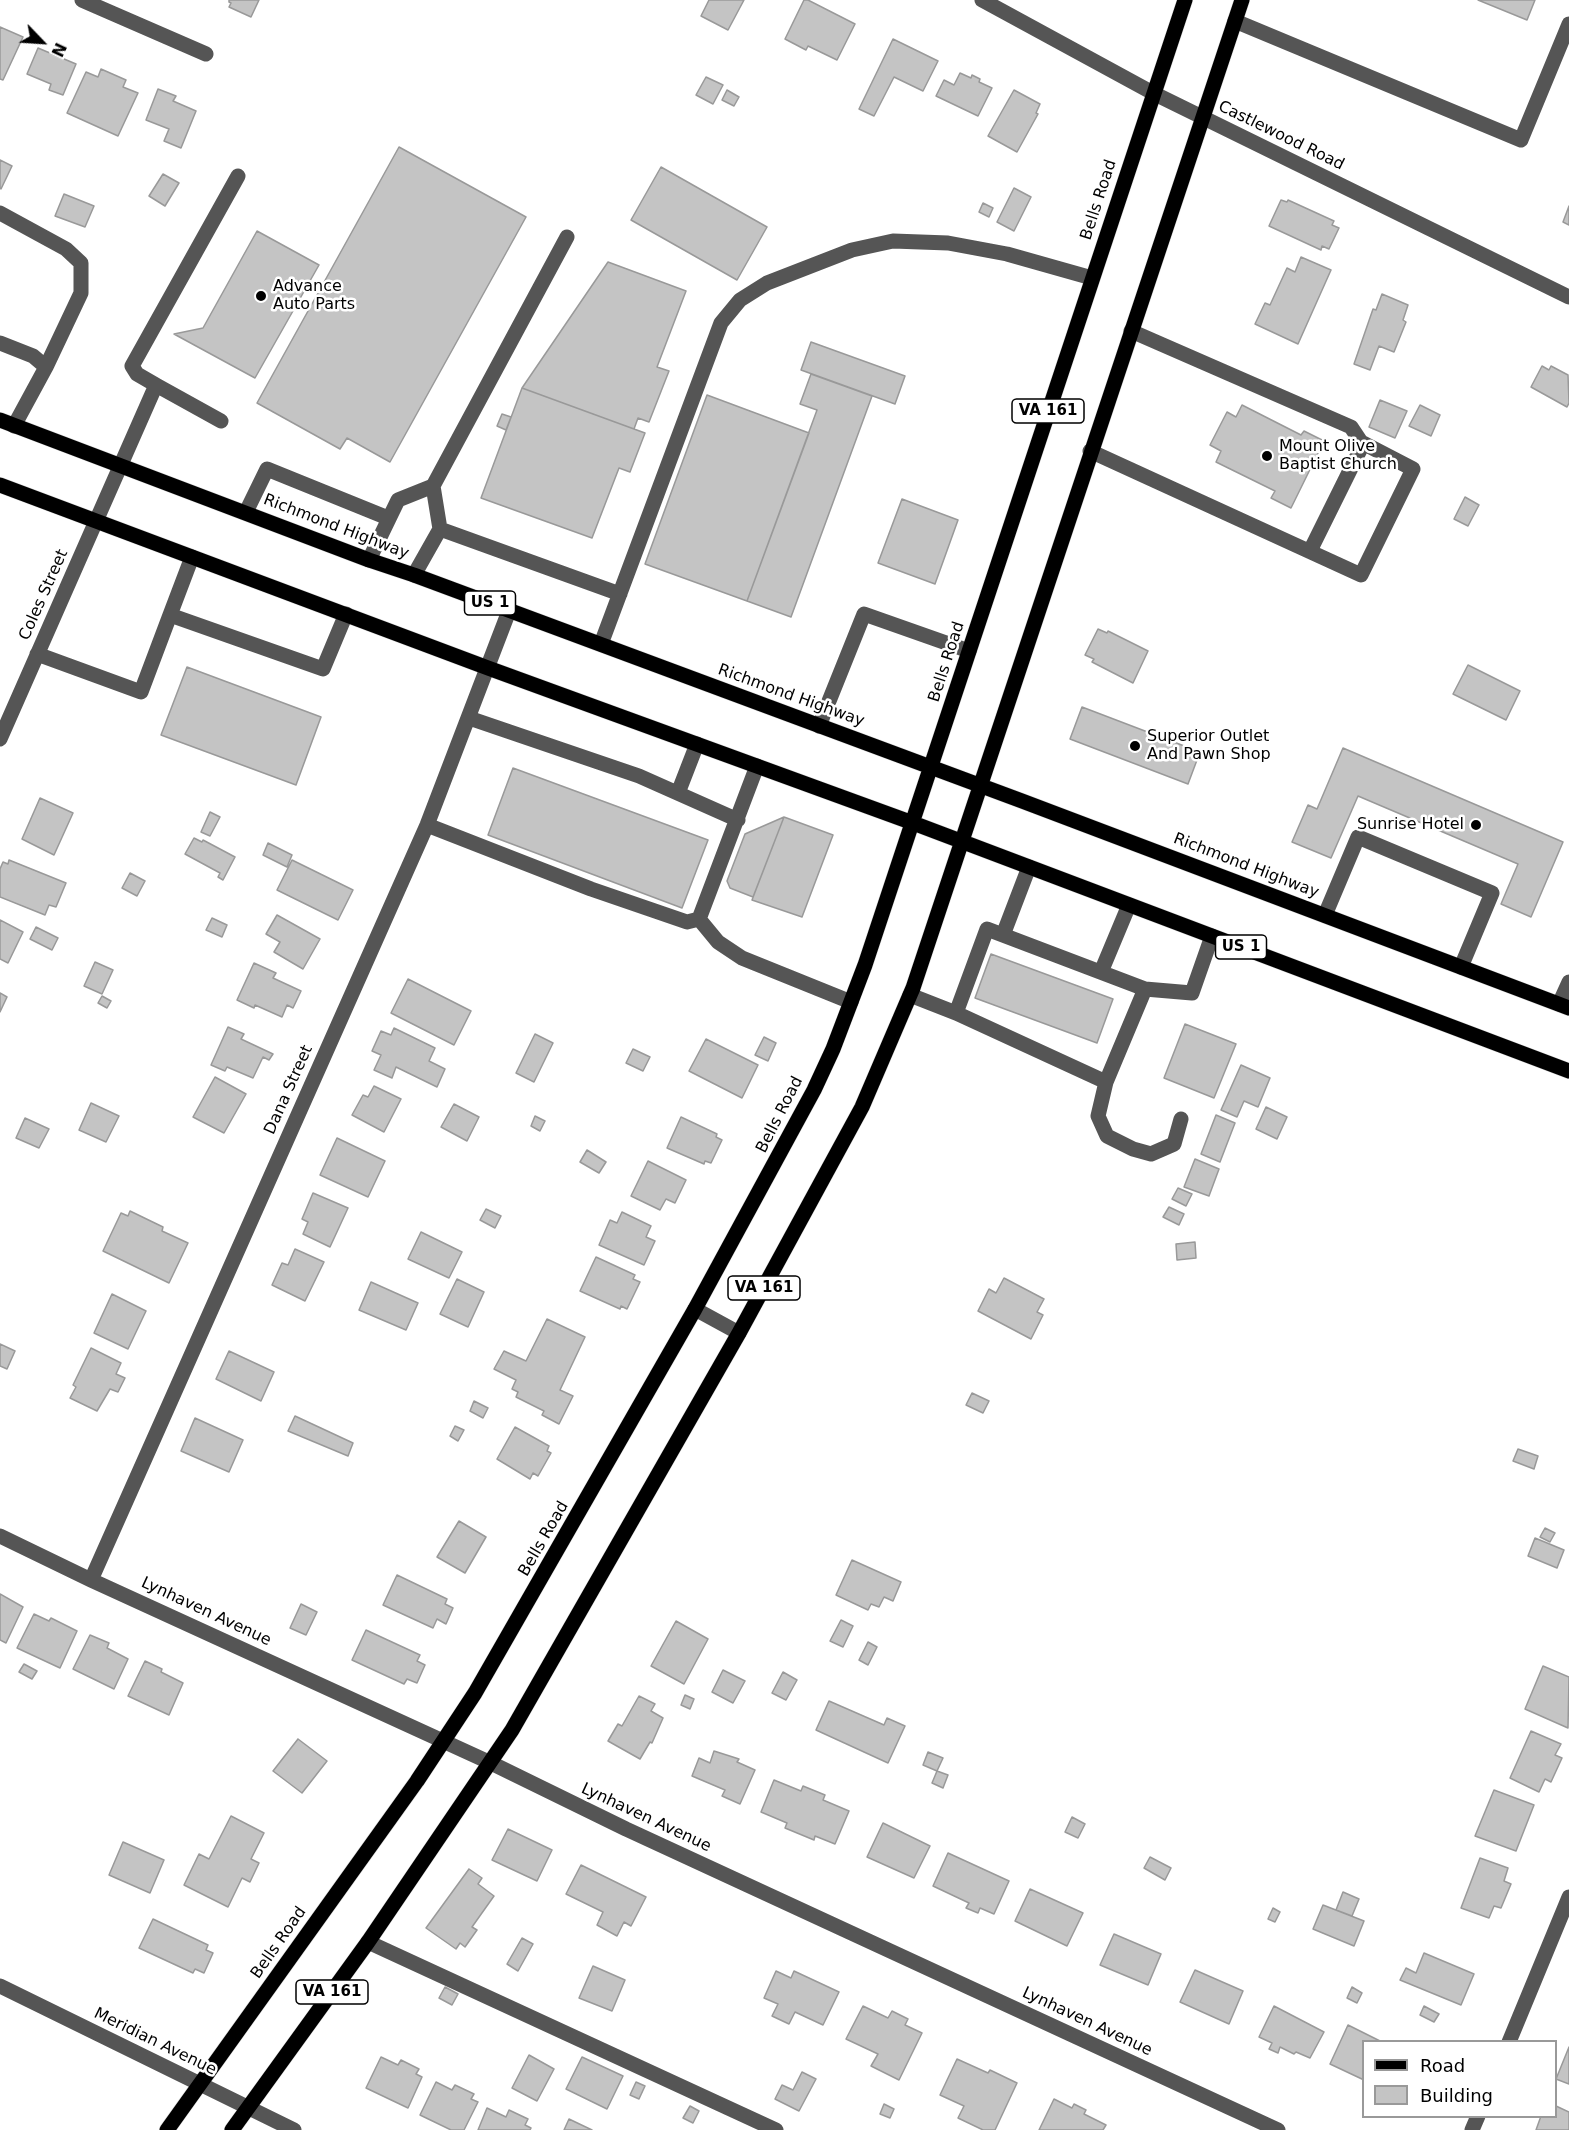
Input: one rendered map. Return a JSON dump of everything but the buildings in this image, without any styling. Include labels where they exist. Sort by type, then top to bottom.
[{"type":"main road","name":"Bells Road","points":[[167,2130],[444,1742],[510,1635],[794,1130],[833,1049],[913,823],[1185,0]]},
{"type":"main road","name":"VA 161","points":[[232,2130],[368,1942],[491,1763],[575,1622],[739,1334],[862,1107],[910,995],[1242,0]]},
{"type":"main road","name":"Richmond Highway","points":[[7,423],[369,560],[980,785],[1564,1006]]},
{"type":"main road","name":"US 1","points":[[0,485],[488,668],[913,823],[1569,1071]]},
{"type":"street","points":[[82,0],[206,54]]},
{"type":"street","name":"Castlewood Road","points":[[982,0],[1153,93],[1569,297]]},
{"type":"street","points":[[1235,21],[1521,140],[1569,24]]},
{"type":"street","points":[[221,421],[137,374],[132,366],[238,176]]},
{"type":"street","points":[[0,213],[66,249],[81,263],[81,293],[46,367],[7,423]]},
{"type":"street","points":[[414,575],[440,529],[433,486],[567,237]]},
{"type":"street","points":[[600,644],[721,324],[740,300],[767,283],[852,250],[894,241],[948,243],[1007,254],[1092,278]]},
{"type":"street","points":[[1090,451],[1361,575],[1413,469],[1363,444],[1351,428],[1131,331]]},
{"type":"street","points":[[0,343],[33,357],[46,367]]},
{"type":"street","name":"Coles Street","points":[[0,739],[156,385]]},
{"type":"street","points":[[1310,551],[1363,444]]},
{"type":"street","points":[[246,512],[267,469],[388,518]]},
{"type":"street","points":[[369,560],[398,501],[433,486]]},
{"type":"street","points":[[440,529],[620,594]]},
{"type":"street","points":[[37,654],[141,692],[192,557]]},
{"type":"street","name":"Dana Street","points":[[91,1580],[427,825],[509,610]]},
{"type":"street","points":[[170,615],[323,669],[346,614]]},
{"type":"street","points":[[819,726],[864,614],[969,651]]},
{"type":"street","points":[[469,718],[639,776],[738,820]]},
{"type":"street","points":[[678,793],[697,744]]},
{"type":"street","points":[[699,919],[758,766]]},
{"type":"street","points":[[427,825],[591,889],[687,922],[699,919]]},
{"type":"street","points":[[1324,915],[1358,837],[1492,893],[1461,967]]},
{"type":"street","points":[[1003,935],[1029,867]]},
{"type":"street","points":[[1101,972],[1128,905]]},
{"type":"street","points":[[699,919],[718,942],[742,958],[851,1002]]},
{"type":"street","points":[[956,1013],[987,929],[1145,989],[1192,993],[1212,936]]},
{"type":"street","points":[[1564,1006],[1569,982]]},
{"type":"street","points":[[1145,989],[1106,1082],[1098,1116],[1107,1136],[1151,1155],[1174,1144],[1181,1119]]},
{"type":"street","points":[[910,995],[956,1013],[1106,1082]]},
{"type":"street","points":[[694,1310],[739,1334]]},
{"type":"street","name":"Lynhaven Avenue","points":[[0,1536],[491,1763],[626,1829],[1278,2130]]},
{"type":"street","points":[[1510,2040],[1569,1897]]},
{"type":"street","points":[[368,1942],[776,2130]]},
{"type":"street","name":"Meridian Avenue","points":[[0,1986],[294,2130]]},
{"type":"place","name":"Advance Auto Parts","points":[[261,296]]},
{"type":"place","name":"Mount Olive Baptist Church","points":[[1267,456]]},
{"type":"place","name":"Superior Outlet And Pawn Shop","points":[[1135,746]]},
{"type":"place","name":"Sunrise Hotel","points":[[1476,825]]}]
